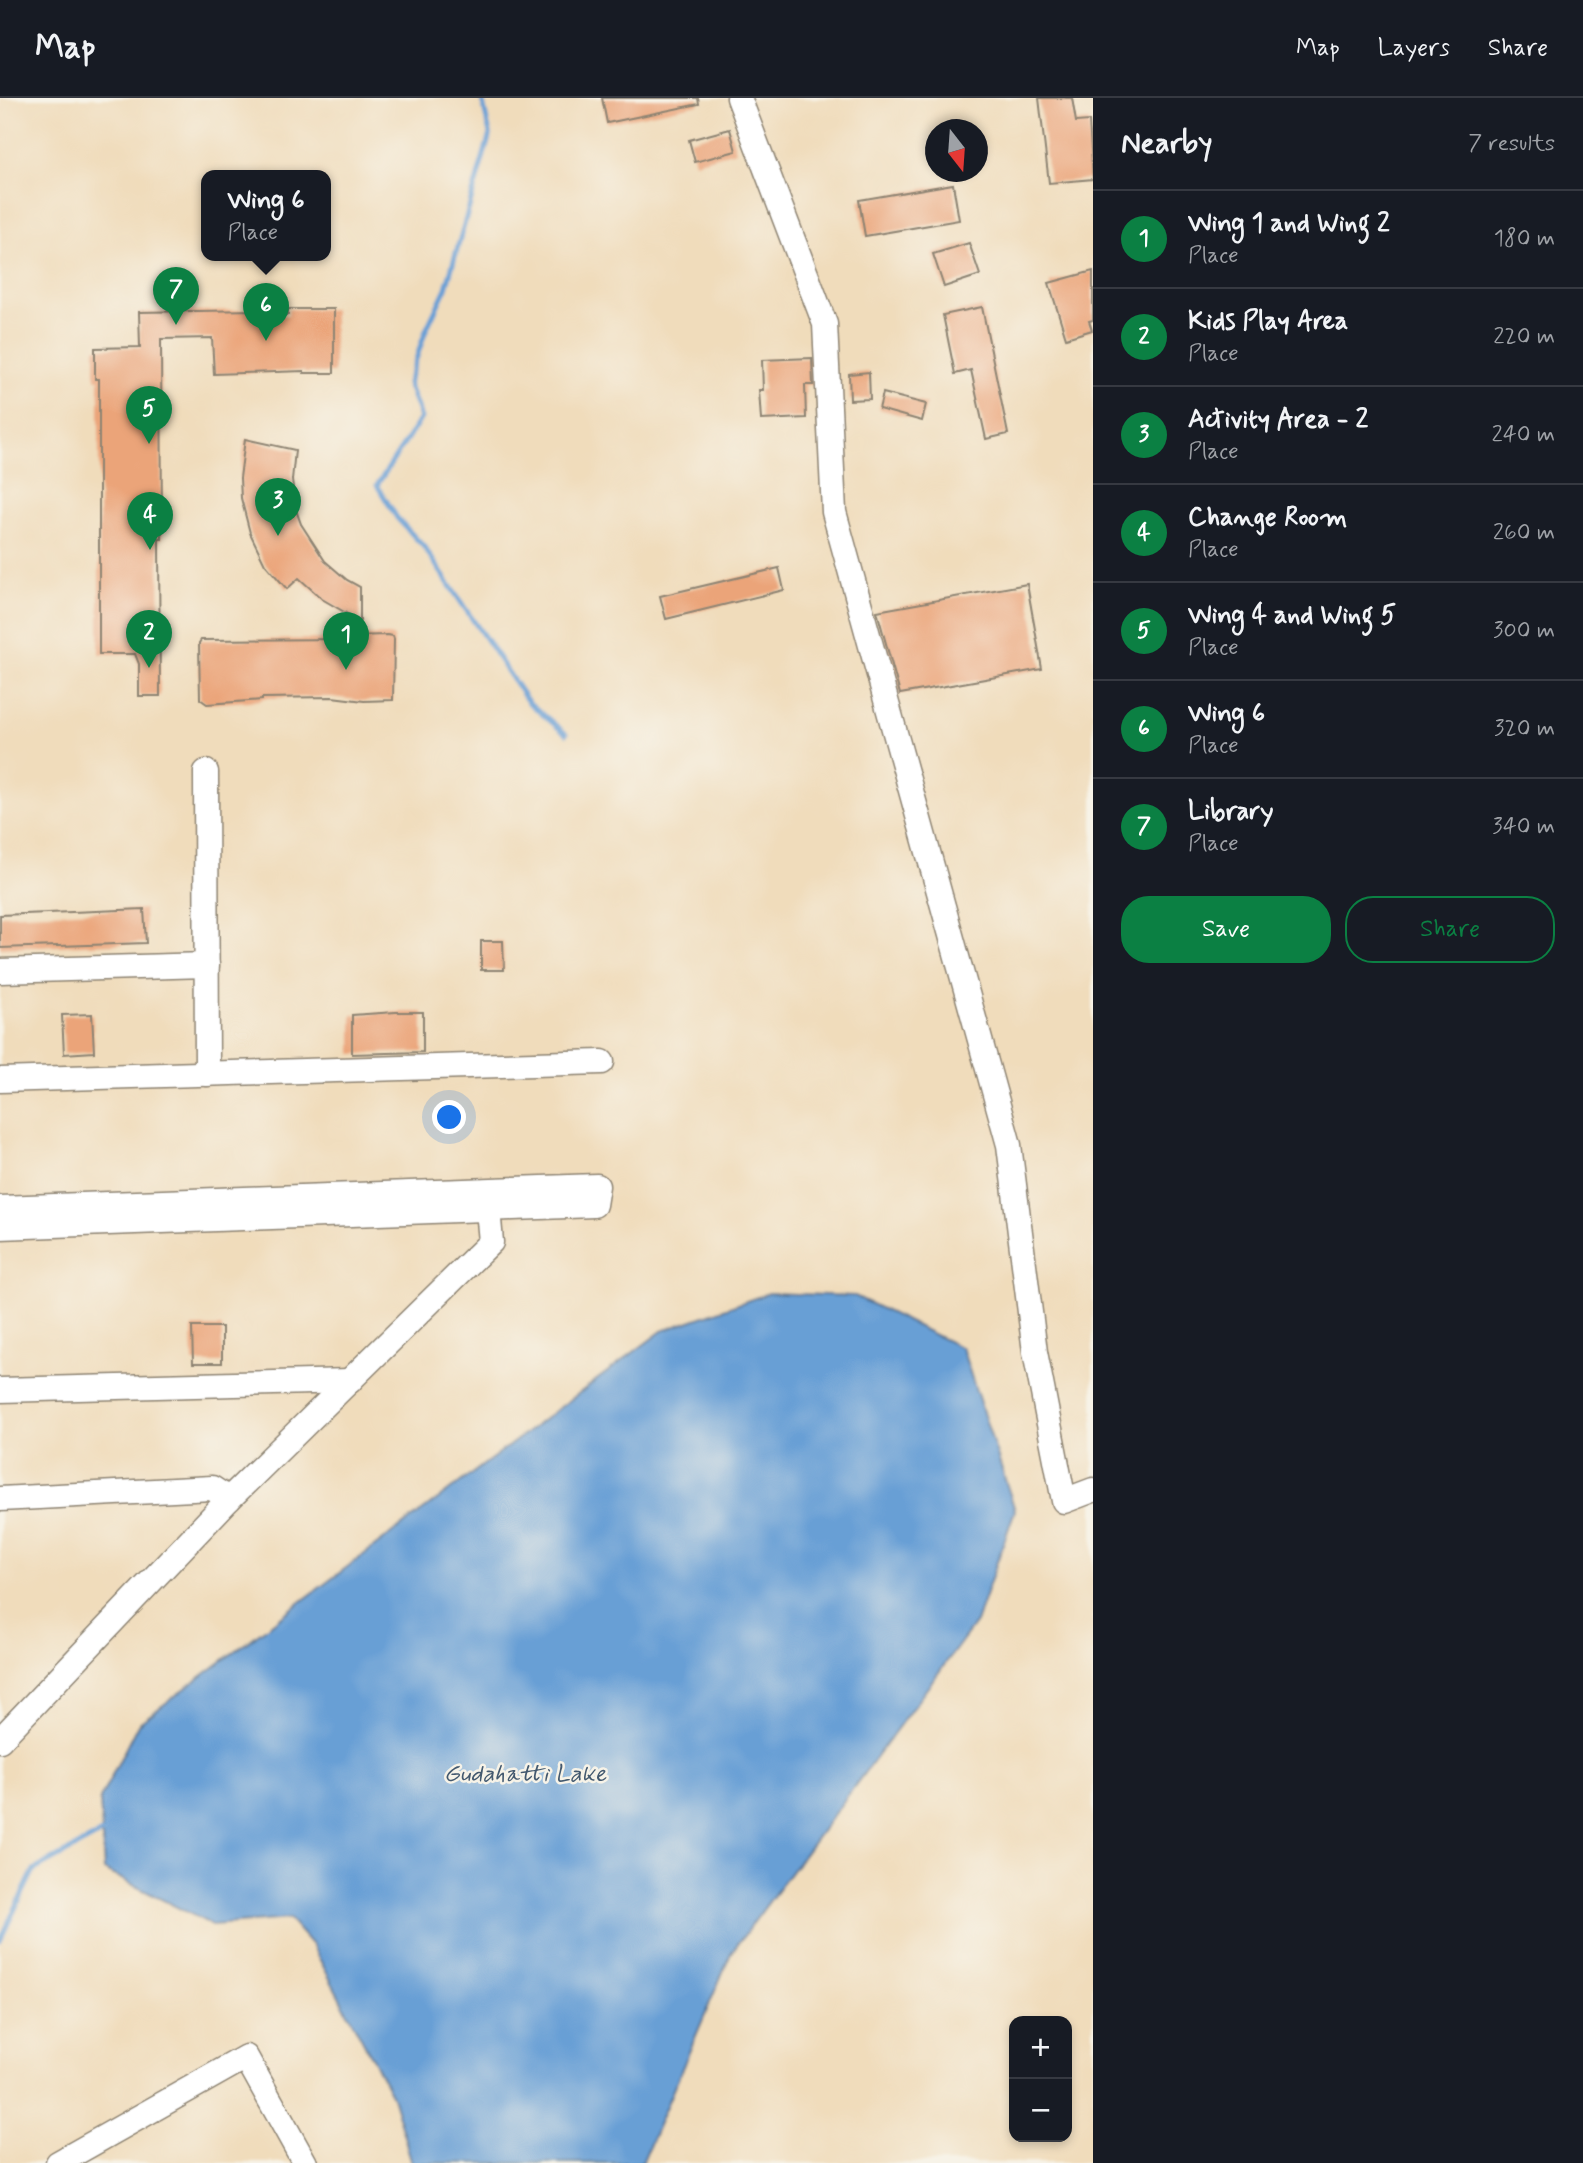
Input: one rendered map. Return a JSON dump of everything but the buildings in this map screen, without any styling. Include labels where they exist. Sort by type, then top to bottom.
[{"type":"street","points":[[739,98],[825,324],[834,512],[1009,1145],[1035,1352],[1064,1501],[1093,1490]]},
{"type":"street","points":[[206,772],[207,1074]]},
{"type":"street","points":[[0,971],[207,965]]},
{"type":"street","points":[[0,1080],[602,1062]]},
{"type":"street","points":[[0,1208],[597,1186],[594,1205],[0,1227]]},
{"type":"street","points":[[0,1740],[229,1499],[491,1242],[488,1209]]},
{"type":"street","points":[[0,1390],[350,1381]]},
{"type":"street","points":[[0,1499],[212,1488],[229,1499]]},
{"type":"street","points":[[58,2163],[246,2057],[296,2160]]},
{"type":"water","name":"Gudahatti Lake","points":[[769,1293],[855,1296],[962,1348],[1015,1510],[976,1622],[731,1953],[642,2163],[412,2163],[392,2096],[312,1945],[289,1919],[212,1925],[104,1870],[100,1799],[138,1724],[662,1331]]},
{"type":"waterway","points":[[482,98],[490,134],[446,288],[426,330],[408,383],[421,418],[377,485],[397,518],[424,547],[528,702],[566,734]]},
{"type":"waterway","points":[[0,1940],[34,1870],[102,1833]]},
{"type":"place","name":"Library","points":[[176,325]]},
{"type":"place","name":"Wing 6","points":[[266,341]]},
{"type":"place","name":"Wing 4 and Wing 5","points":[[149,444]]},
{"type":"place","name":"Activity Area - 2","points":[[278,536]]},
{"type":"place","name":"Change Room","points":[[150,550]]},
{"type":"place","name":"Kids Play Area","points":[[149,668]]},
{"type":"place","name":"Wing 1 and Wing 2","points":[[346,670]]}]
